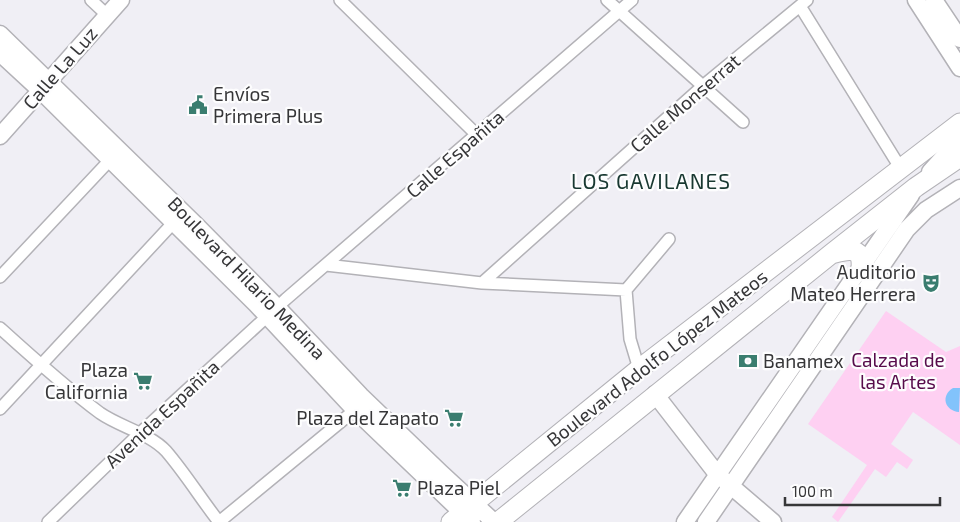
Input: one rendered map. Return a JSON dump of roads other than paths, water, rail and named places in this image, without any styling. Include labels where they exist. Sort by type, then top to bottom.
[{"type":"main road","name":"Calle La Luz","points":[[0,136],[121,0]]},
{"type":"main road","points":[[916,0],[960,68]]},
{"type":"main road","points":[[939,1],[960,39]]},
{"type":"main road","name":"Boulevard Hilario Medina","points":[[0,34],[110,160],[361,396],[464,515]]},
{"type":"main road","name":"Boulevard Hilario Medina","points":[[0,53],[45,86],[140,170],[272,312],[355,410],[464,515],[494,522]]},
{"type":"main road","name":"Boulevard Adolfo López Mateos","points":[[464,515],[639,369],[901,169],[960,140]]},
{"type":"main road","name":"Boulevard Adolfo López Mateos","points":[[498,522],[916,188],[960,140]]},
{"type":"main road","points":[[685,522],[916,188]]},
{"type":"main road","points":[[706,522],[907,229],[926,210],[960,188]]},
{"type":"main road","points":[[832,254],[847,250],[858,253],[861,257],[861,268]]},
{"type":"main road","points":[[656,394],[717,474],[773,522]]},
{"type":"street","points":[[91,0],[107,15]]},
{"type":"street","points":[[340,0],[477,135]]},
{"type":"street","points":[[607,0],[744,122]]},
{"type":"street","name":"Calle Españita","points":[[272,312],[632,0]]},
{"type":"street","points":[[804,3],[901,169]]},
{"type":"street","name":"Calle Monserrat","points":[[482,282],[704,85],[804,3]]},
{"type":"street","points":[[0,277],[110,160]]},
{"type":"street","points":[[0,409],[174,222]]},
{"type":"street","points":[[639,369],[630,338],[626,290],[669,239]]},
{"type":"street","points":[[326,265],[482,282],[626,290]]},
{"type":"street","name":"Avenida Españita","points":[[48,522],[139,434],[272,312]]},
{"type":"street","points":[[0,328],[100,413],[154,441],[165,451],[219,522],[355,410]]},
{"type":"water","points":[[953,388],[960,388],[959,412],[950,409],[945,399],[946,395]]},
{"type":"place","name":"Envíos Primera Plus","points":[[198,105]]},
{"type":"place","name":"Auditorio Mateo Herrera","points":[[931,283]]},
{"type":"place","name":"Banamex","points":[[748,361]]},
{"type":"place","name":"Plaza California","points":[[143,381]]},
{"type":"place","name":"Plaza del Zapato","points":[[454,418]]},
{"type":"place","name":"Plaza Piel","points":[[402,488]]},
{"type":"district","name":"LOS GAVILANES","points":[[651,182]]},
{"type":"park label","name":"Calzada de las Artes","points":[[898,371]]}]
